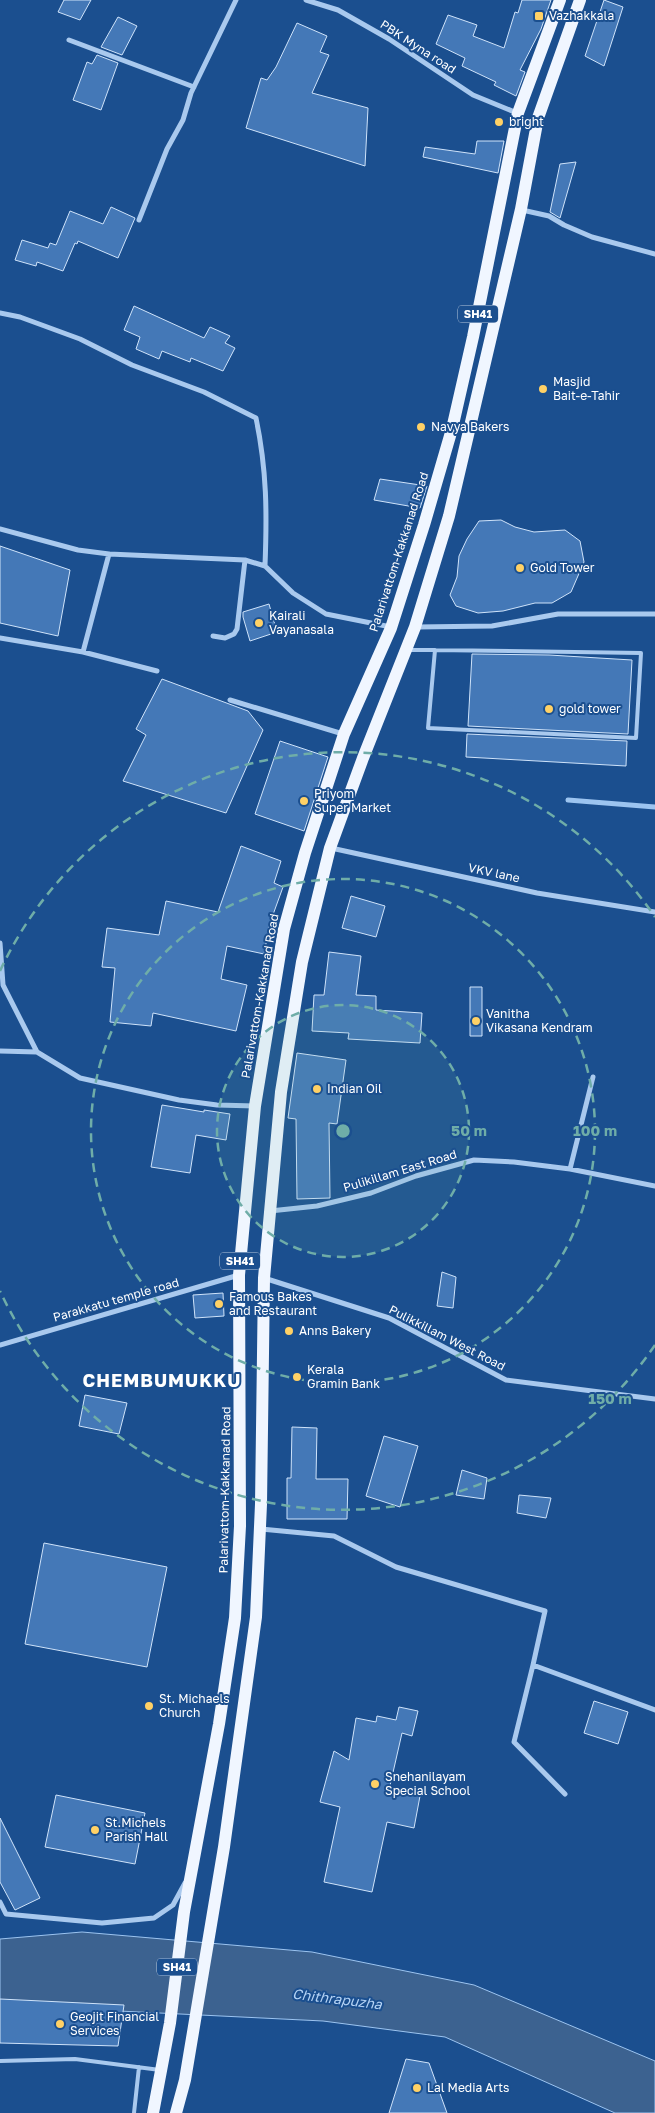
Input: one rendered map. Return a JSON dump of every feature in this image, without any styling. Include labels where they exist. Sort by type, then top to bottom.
[{"type":"main road","name":"Palarivattom-Kakkanad Road","points":[[161,2070],[170,2023],[184,1912],[194,1867],[235,1618],[240,1526],[238,1275],[255,1106],[284,929],[305,853],[344,734],[391,628],[424,525],[452,429],[473,337],[518,113],[560,0]]},
{"type":"main road","points":[[176,2113],[185,2080],[224,1847],[256,1617],[260,1528],[264,1278],[284,1074],[302,962],[330,848],[363,758],[415,627],[449,516],[521,210],[538,118],[580,0]]},
{"type":"main road","points":[[261,1071],[284,1074]]},
{"type":"main road","name":"SH41","points":[[153,2113],[161,2070]]},
{"type":"street","points":[[139,220],[167,149],[183,120],[194,86],[236,0]]},
{"type":"street","name":"PBK Myna road","points":[[306,0],[338,10],[389,39],[473,95],[518,113]]},
{"type":"street","points":[[69,40],[194,86]]},
{"type":"street","points":[[521,210],[549,216],[564,225],[592,237],[655,254]]},
{"type":"street","points":[[0,313],[20,317],[80,339],[132,365],[204,392],[256,418],[263,453],[266,486],[266,566]]},
{"type":"street","points":[[0,529],[78,550],[109,554],[245,560],[266,566],[293,593],[326,614],[391,628]]},
{"type":"street","points":[[83,652],[109,554]]},
{"type":"street","points":[[213,636],[225,638],[234,634],[237,629],[245,560]]},
{"type":"street","points":[[415,627],[492,626],[558,614],[655,614]]},
{"type":"street","points":[[0,638],[83,652],[156,671]]},
{"type":"street","points":[[230,700],[344,734]]},
{"type":"street","name":"VKV lane","points":[[330,848],[537,893],[655,912]]},
{"type":"street","points":[[0,943],[4,985],[37,1052]]},
{"type":"street","points":[[0,1050],[37,1052],[80,1078],[179,1100],[217,1105],[255,1106]]},
{"type":"street","points":[[570,1169],[593,1077]]},
{"type":"street","name":"Pulikillam East Road","points":[[270,1211],[317,1206],[371,1193],[416,1176],[474,1160],[495,1160],[570,1169],[655,1186]]},
{"type":"street","name":"Parakkatu temple road","points":[[0,1345],[238,1275]]},
{"type":"street","name":"Pulikkillam West Road","points":[[264,1278],[389,1318],[506,1380],[655,1399]]},
{"type":"street","points":[[260,1528],[334,1536],[396,1567],[545,1611],[514,1742],[565,1794]]},
{"type":"street","points":[[533,1664],[655,1710]]},
{"type":"street","points":[[0,1902],[6,1914],[102,1923],[154,1918],[173,1905],[194,1867]]},
{"type":"lane","points":[[406,650],[435,650],[640,653],[636,738],[428,728],[435,650]]},
{"type":"lane","points":[[0,2061],[76,2059],[161,2070]]},
{"type":"lane","points":[[134,2113],[139,2067]]},
{"type":"water","name":"Chithrapuzha","points":[[82,1932],[312,1952],[474,1985],[655,2061],[655,2113],[615,2113],[445,2037],[323,2021],[37,2007],[0,2008],[0,1939]]},
{"type":"building","points":[[64,0],[91,0],[80,20],[58,12]]},
{"type":"building","points":[[522,0],[551,0],[541,29],[520,70],[525,72],[516,96],[494,85],[496,82],[462,66],[465,58],[436,44],[448,15],[477,25],[473,36],[504,48],[515,12],[518,13]]},
{"type":"building","points":[[604,0],[623,7],[604,66],[585,56]]},
{"type":"building","points":[[118,17],[137,26],[122,55],[101,47]]},
{"type":"building","points":[[297,23],[327,36],[320,52],[329,55],[312,93],[368,108],[365,166],[246,128],[261,78],[267,80],[276,67]]},
{"type":"building","points":[[97,55],[118,63],[101,110],[73,100],[87,62],[92,64]]},
{"type":"building","points":[[477,141],[504,141],[498,173],[423,157],[425,147],[475,154]]},
{"type":"building","points":[[576,162],[560,218],[550,212],[560,164]]},
{"type":"building","points":[[111,207],[135,218],[118,258],[78,241],[77,244],[75,243],[63,271],[37,262],[36,266],[15,260],[22,240],[48,248],[50,243],[56,245],[70,211],[103,224]]},
{"type":"building","points":[[134,306],[204,338],[210,327],[230,336],[225,343],[235,348],[223,371],[191,358],[190,362],[162,351],[159,359],[136,349],[140,337],[124,330]]},
{"type":"building","points":[[380,479],[427,486],[420,508],[374,500]]},
{"type":"building","name":"Gold Tower","points":[[501,520],[515,527],[534,532],[565,530],[580,541],[584,562],[571,592],[552,603],[535,603],[503,611],[478,613],[456,606],[450,595],[457,577],[459,556],[467,539],[479,521]]},
{"type":"building","points":[[0,546],[70,570],[58,636],[0,623]]},
{"type":"building","name":"Kairali Vayanasala","points":[[269,604],[277,632],[250,641],[243,612]]},
{"type":"building","name":"gold tower","points":[[472,654],[549,655],[632,660],[628,734],[468,726]]},
{"type":"building","points":[[162,679],[248,711],[263,730],[226,813],[123,781],[146,735],[136,729]]},
{"type":"building","points":[[467,734],[627,741],[626,766],[466,757]]},
{"type":"building","points":[[280,741],[328,757],[304,831],[255,814]]},
{"type":"building","points":[[241,846],[281,861],[274,883],[283,887],[270,923],[264,954],[227,946],[221,979],[247,985],[236,1031],[153,1013],[151,1026],[110,1022],[115,968],[102,967],[107,928],[159,935],[166,901],[218,912]]},
{"type":"building","points":[[351,896],[385,906],[376,937],[342,928]]},
{"type":"building","points":[[329,952],[361,956],[356,995],[376,996],[376,1010],[422,1013],[420,1043],[348,1039],[349,1033],[312,1031],[314,995],[324,995]]},
{"type":"building","points":[[470,987],[482,987],[482,1036],[470,1036]]},
{"type":"building","points":[[297,1053],[346,1060],[337,1124],[329,1123],[330,1198],[297,1199],[296,1119],[288,1118]]},
{"type":"building","points":[[162,1105],[230,1114],[226,1140],[196,1135],[190,1173],[151,1167]]},
{"type":"building","points":[[442,1272],[456,1277],[453,1308],[437,1306]]},
{"type":"building","points":[[223,1293],[224,1316],[195,1318],[193,1295]]},
{"type":"building","points":[[85,1395],[127,1403],[119,1434],[79,1426]]},
{"type":"building","points":[[292,1427],[317,1428],[316,1479],[348,1479],[347,1519],[287,1519],[287,1478],[291,1478]]},
{"type":"building","points":[[384,1436],[418,1446],[400,1507],[366,1496]]},
{"type":"building","points":[[462,1470],[487,1478],[484,1499],[456,1495]]},
{"type":"building","points":[[519,1495],[551,1498],[546,1518],[517,1513]]},
{"type":"building","points":[[44,1543],[167,1567],[147,1667],[25,1644]]},
{"type":"building","points":[[594,1701],[628,1712],[618,1744],[584,1733]]},
{"type":"building","points":[[399,1707],[418,1711],[412,1736],[402,1733],[389,1790],[420,1796],[414,1828],[387,1822],[372,1892],[324,1882],[340,1807],[320,1802],[334,1751],[349,1760],[356,1718],[376,1722],[377,1716],[396,1720]]},
{"type":"building","name":"St.Michels Parish Hall","points":[[56,1795],[145,1813],[135,1864],[45,1847]]},
{"type":"building","points":[[0,1818],[40,1898],[15,1910],[0,1882]]},
{"type":"building","name":"Geojit Financial Services","points":[[0,1999],[124,2005],[118,2046],[0,2043]]},
{"type":"building","name":"Lal Media Arts","points":[[406,2059],[429,2063],[447,2113],[389,2113]]},
{"type":"waterway","points":[[568,800],[655,807]]},
{"type":"place","name":"Vazhakkala","points":[[539,16]]},
{"type":"place","name":"bright","points":[[499,122]]},
{"type":"place","name":"Masjid Bait-e-Tahir","points":[[543,389]]},
{"type":"place","name":"Navya Bakers","points":[[421,427]]},
{"type":"place","name":"Gold Tower","points":[[520,568]]},
{"type":"place","name":"Kairali Vayanasala","points":[[259,623]]},
{"type":"place","name":"gold tower","points":[[549,709]]},
{"type":"place","name":"Priyom Super Market","points":[[304,801]]},
{"type":"place","name":"Vanitha Vikasana Kendram","points":[[476,1021]]},
{"type":"place","name":"Indian Oil","points":[[317,1089]]},
{"type":"place","name":"Famous Bakes and Restaurant","points":[[219,1304]]},
{"type":"place","name":"Anns Bakery","points":[[289,1331]]},
{"type":"place","name":"Kerala Gramin Bank","points":[[297,1377]]},
{"type":"place","name":"St. Michaels Church","points":[[149,1706]]},
{"type":"place","name":"Snehanilayam Special School","points":[[375,1784]]},
{"type":"place","name":"St.Michels Parish Hall","points":[[95,1830]]},
{"type":"place","name":"Geojit Financial Services","points":[[60,2024]]},
{"type":"place","name":"Lal Media Arts","points":[[417,2088]]},
{"type":"district","name":"CHEMBUMUKKU","points":[[162,1381]]}]
